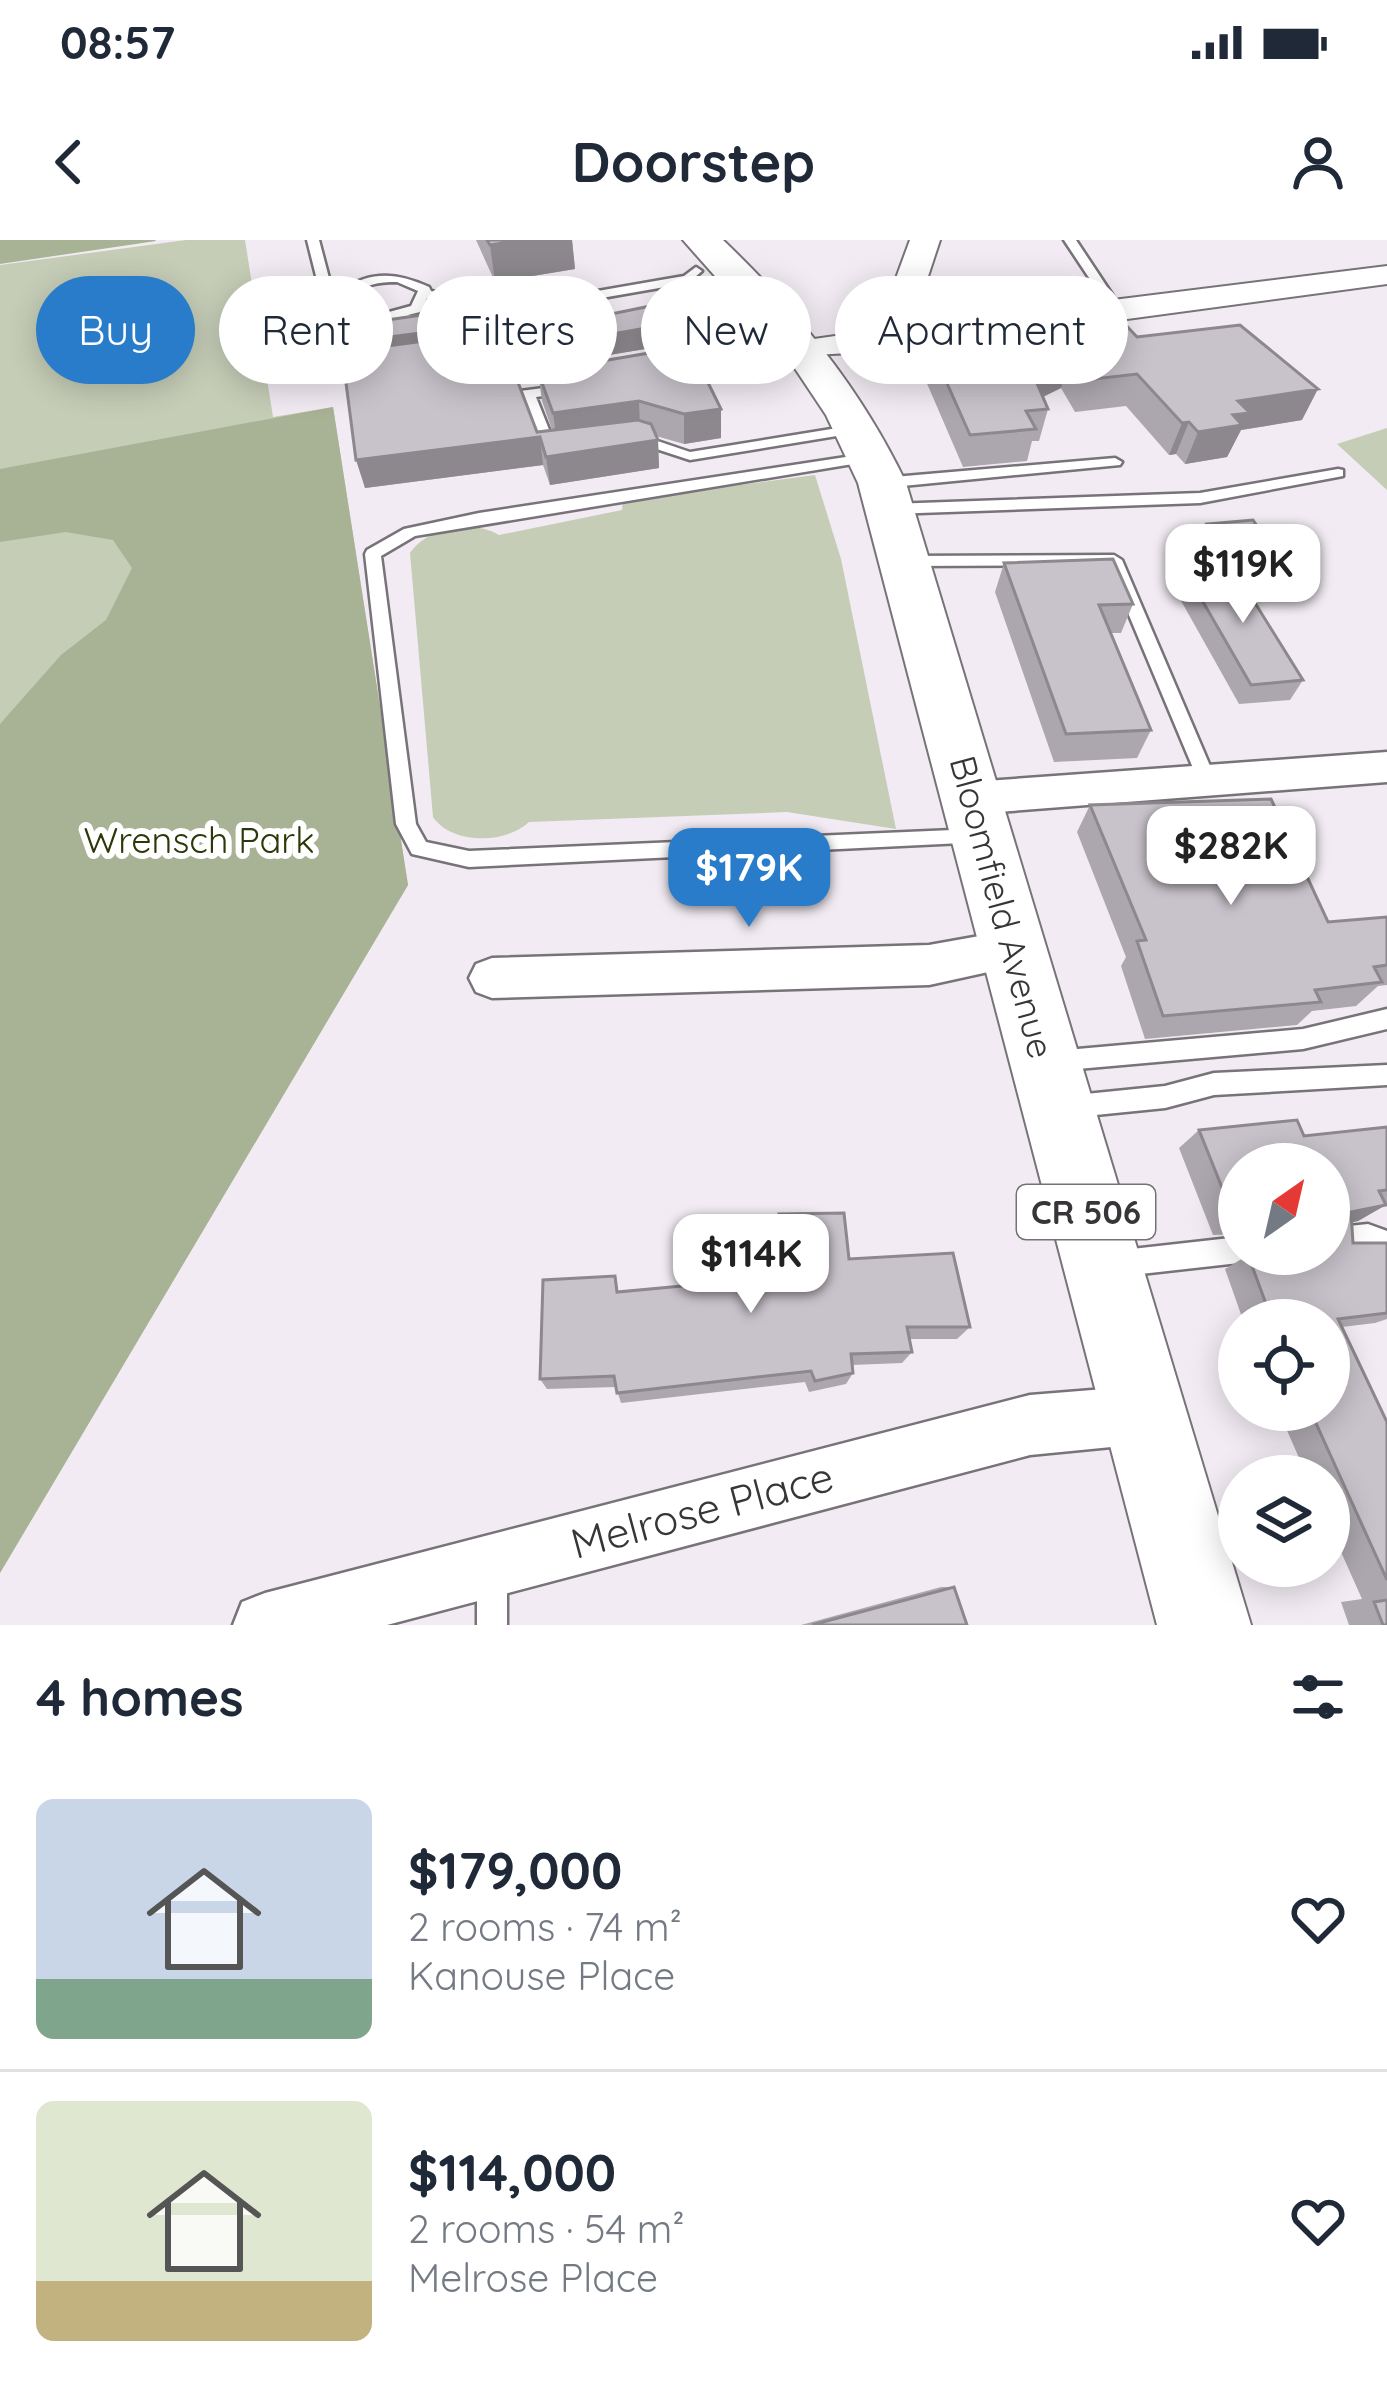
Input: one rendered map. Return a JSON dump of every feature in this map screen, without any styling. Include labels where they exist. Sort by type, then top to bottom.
[{"type":"main road","name":"Bloomfield Avenue","points":[[811,363],[882,488],[1204,1625]]},
{"type":"street","points":[[913,276],[925,240]]},
{"type":"street","points":[[1128,310],[1387,275]]},
{"type":"street","points":[[977,817],[1207,780],[1387,767]]},
{"type":"street","points":[[492,978],[929,965],[1013,949]]},
{"type":"street","name":"Melrose Place","points":[[265,1625],[492,1595],[1030,1425],[1142,1415]]},
{"type":"lane","points":[[314,240],[322,276]]},
{"type":"lane","points":[[1070,240],[1094,276]]},
{"type":"lane","points":[[617,276],[709,259]]},
{"type":"lane","points":[[393,318],[447,321],[688,278],[709,259]]},
{"type":"lane","points":[[393,365],[446,358],[457,397],[468,401],[590,386]]},
{"type":"lane","points":[[992,394],[1010,392],[1013,384]]},
{"type":"lane","points":[[528,394],[548,453],[572,449]]},
{"type":"lane","points":[[618,443],[658,442],[672,454],[882,488],[1200,498],[1338,473]]},
{"type":"lane","points":[[977,817],[469,859],[419,848],[406,824],[373,554],[410,532],[479,518],[882,488],[1115,462]]},
{"type":"lane","points":[[882,488],[1114,560],[1207,780]]},
{"type":"lane","points":[[1051,1085],[1303,1039],[1387,1018]]},
{"type":"lane","points":[[1051,1085],[1165,1097],[1214,1084],[1387,1075]]},
{"type":"lane","points":[[1350,1239],[1368,1237],[1387,1244]]},
{"type":"lane","points":[[1101,1265],[1218,1252]]},
{"type":"green space","points":[[0,240],[155,240],[156,241],[0,264]]},
{"type":"green space","name":"Wrensch Park","points":[[186,240],[245,240],[251,276],[219,276],[219,384],[268,384],[273,417],[333,407],[408,885],[0,1573],[0,265]]},
{"type":"green space","name":"Wrensch Park","points":[[333,407],[408,885],[0,1573],[0,724],[61,655],[106,620],[132,568],[113,540],[66,532],[0,542],[0,469]]},
{"type":"green space","points":[[1387,428],[1387,490],[1337,444]]},
{"type":"green space","points":[[815,475],[841,559],[896,829],[787,812],[529,822],[507,834],[480,838],[453,833],[433,817],[410,553],[418,544],[451,528],[476,527],[499,535],[622,510],[623,500]]},
{"type":"building","points":[[641,308],[641,329],[617,333],[617,313]]},
{"type":"building","points":[[417,316],[417,333],[393,336],[393,319]]},
{"type":"building","points":[[1240,325],[1318,389],[1238,401],[1250,413],[1233,415],[1242,425],[1198,432],[1189,422],[1182,423],[1137,374],[1128,375],[1128,327],[1137,337]]},
{"type":"building","points":[[417,342],[417,384],[519,384],[537,432],[638,420],[651,424],[658,440],[546,457],[540,437],[356,460],[346,384],[393,384],[393,345]]},
{"type":"building","points":[[641,354],[641,384],[709,384],[721,409],[684,414],[639,401],[553,413],[542,384],[617,384],[617,358]]},
{"type":"building","points":[[947,384],[1037,384],[1048,409],[1026,411],[1036,429],[970,435]]},
{"type":"building","points":[[1253,520],[1282,563],[1234,567],[1207,524]]},
{"type":"building","points":[[1113,559],[1133,604],[1099,605],[1151,730],[1066,734],[1004,563]]},
{"type":"building","points":[[1232,566],[1303,680],[1251,685],[1184,569]]},
{"type":"building","points":[[1271,799],[1328,922],[1387,917],[1387,965],[1374,967],[1382,982],[1315,990],[1321,1002],[1163,1016],[1137,941],[1146,940],[1090,805]]},
{"type":"building","points":[[1297,1120],[1304,1136],[1387,1127],[1387,1190],[1379,1191],[1386,1205],[1351,1212],[1353,1243],[1387,1243],[1387,1313],[1350,1318],[1350,1299],[1264,1299],[1255,1275],[1350,1275],[1350,1143],[1218,1143],[1218,1178],[1199,1130]]},
{"type":"building","points":[[844,1213],[849,1259],[953,1253],[970,1327],[907,1327],[912,1352],[851,1354],[853,1373],[815,1381],[811,1371],[617,1393],[614,1376],[540,1379],[543,1280],[615,1276],[617,1292],[736,1281],[733,1272],[785,1268],[779,1214]]},
{"type":"building","points":[[1350,1344],[1387,1422],[1387,1580],[1350,1498],[1350,1455],[1330,1455],[1320,1431],[1350,1431]]},
{"type":"building","points":[[954,1587],[967,1625],[812,1625]]},
{"type":"building","points":[[1387,1600],[1387,1625],[1383,1625],[1374,1602]]}]
